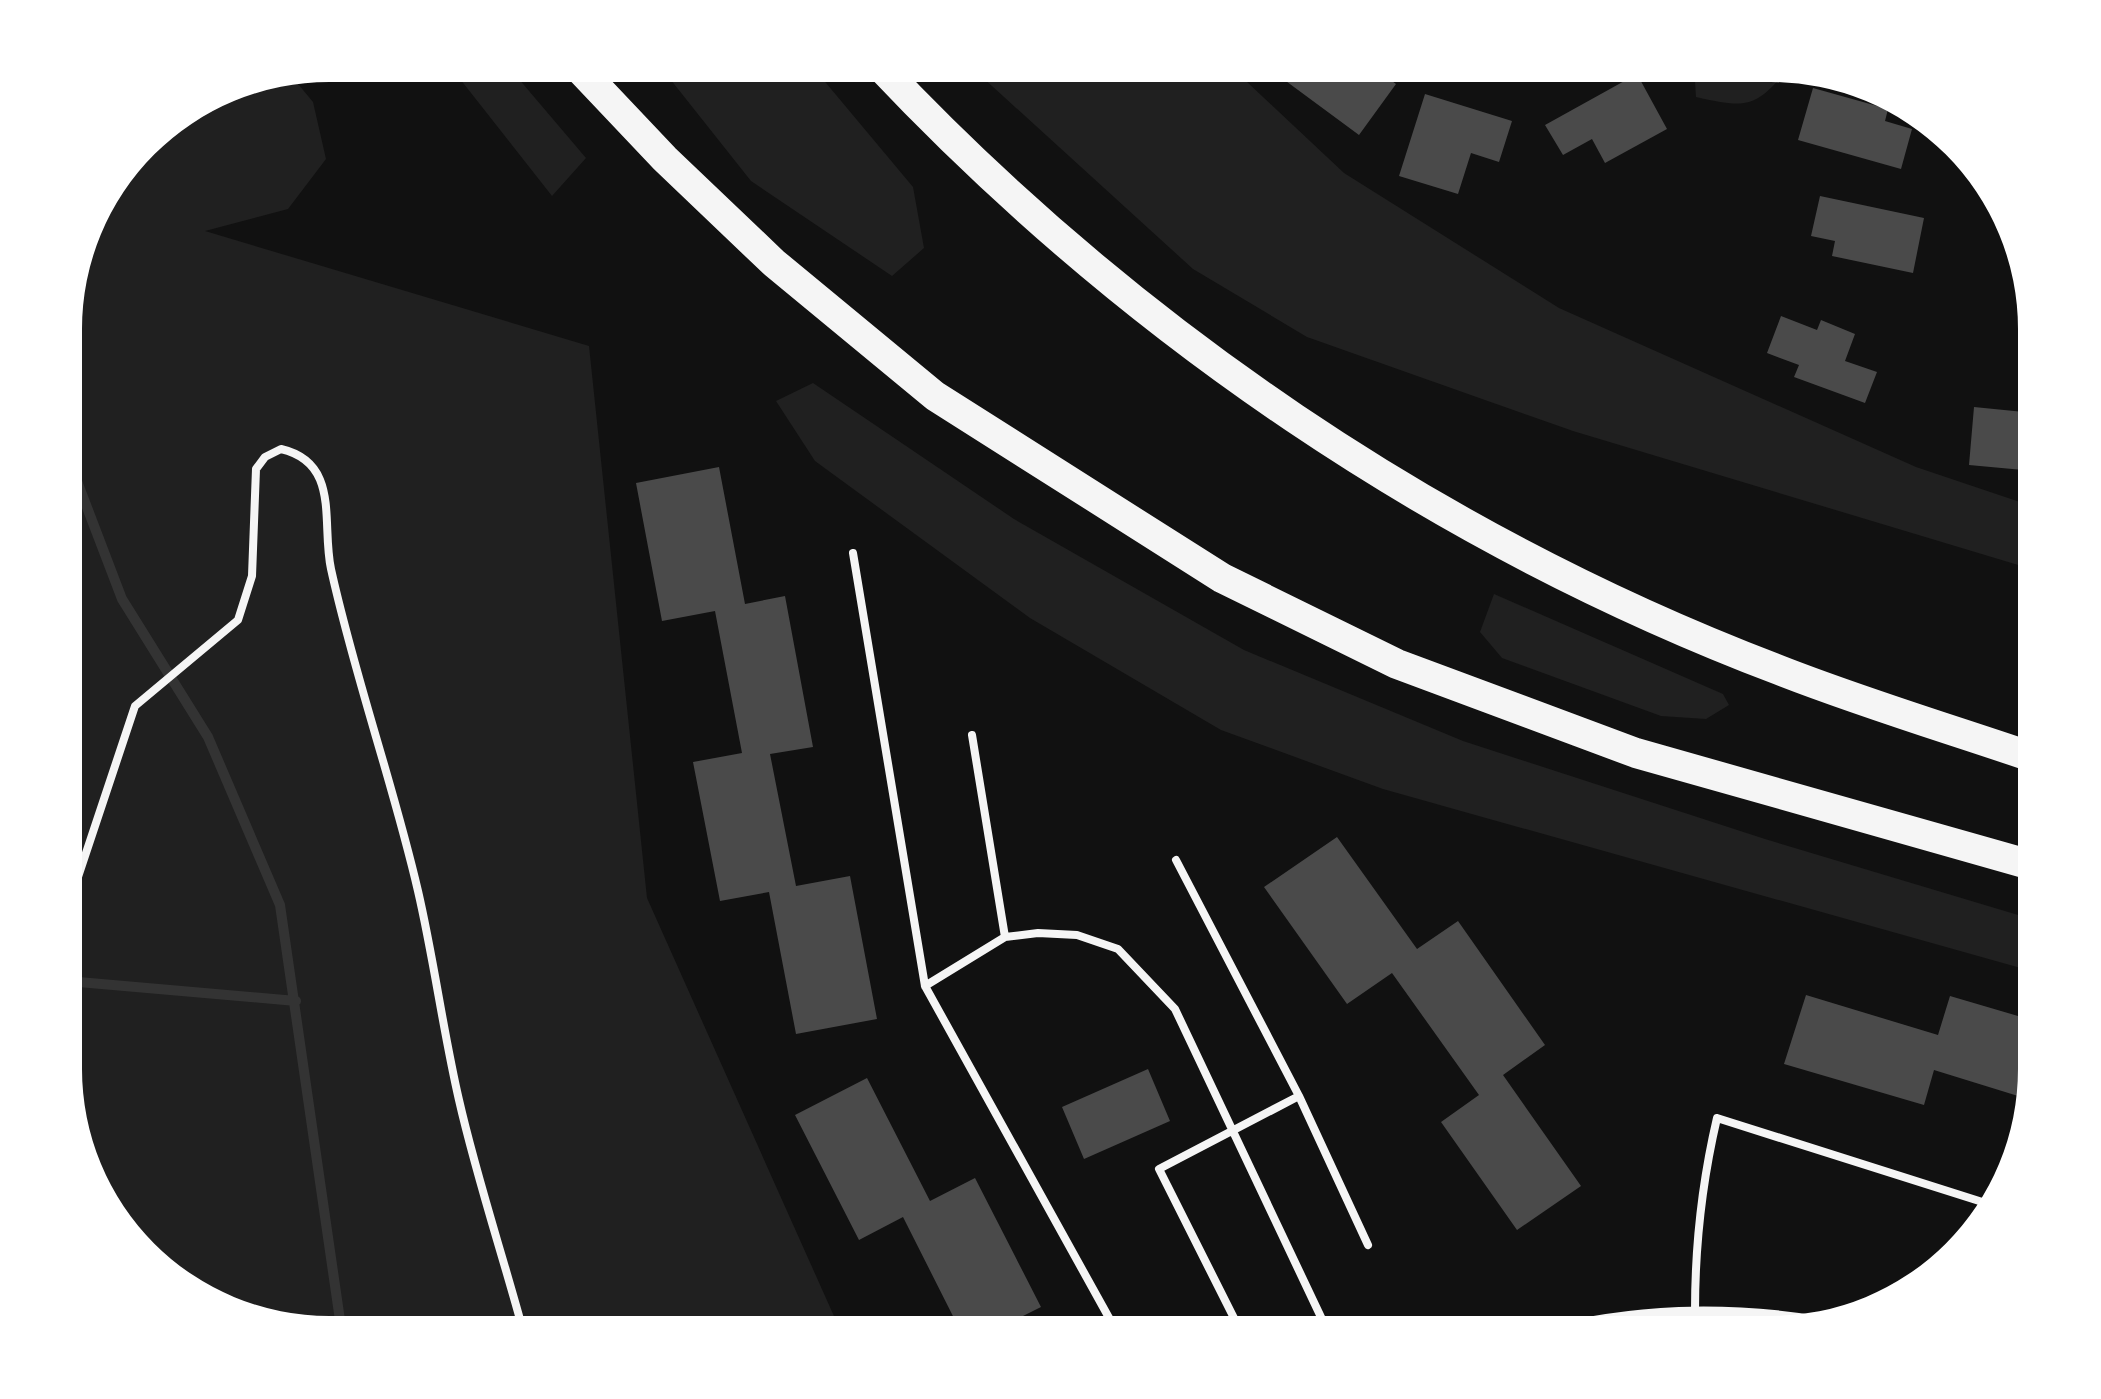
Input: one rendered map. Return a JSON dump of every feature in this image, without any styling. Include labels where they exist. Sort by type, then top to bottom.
[{"type":"highway","points":[[593,83],[665,160],[774,263],[935,396],[1222,578],[1449,686],[1636,753],[2018,861]]},
{"type":"highway","points":[[896,83],[948,138],[1076,256],[1259,396],[1396,484],[1556,571],[1681,629],[1778,670],[2018,752]]},
{"type":"street","points":[[1622,1316],[1652,1310],[1758,1311],[1789,1316]]},
{"type":"lane","points":[[83,862],[135,706],[238,620],[252,576],[256,469],[265,456],[281,449],[297,453],[312,463],[327,500],[328,558],[340,614],[418,892],[459,1100],[519,1316]]},
{"type":"lane","points":[[852,553],[925,986],[1108,1316]]},
{"type":"lane","points":[[972,735],[1006,937]]},
{"type":"lane","points":[[1176,860],[1298,1096],[1368,1245]]},
{"type":"lane","points":[[925,986],[1006,937],[1038,933],[1076,935],[1118,949],[1175,1009],[1320,1316]]},
{"type":"lane","points":[[1233,1316],[1159,1169],[1298,1096]]},
{"type":"lane","points":[[1695,1310],[1695,1252],[1705,1169],[1717,1118],[1980,1201]]},
{"type":"shaded area","points":[[463,83],[522,83],[586,158],[552,196]]},
{"type":"shaded area","points":[[673,83],[826,83],[913,187],[924,248],[892,276],[751,181]]},
{"type":"shaded area","points":[[989,83],[1248,83],[1344,173],[1559,308],[1916,467],[2018,501],[2018,565],[1573,431],[1307,337],[1193,269]]},
{"type":"shaded area","points":[[1695,83],[1774,83],[1757,99],[1738,104],[1696,97]]},
{"type":"shaded area","points":[[299,85],[313,102],[326,159],[288,209],[205,231],[589,346],[647,898],[834,1316],[313,1316],[281,1312],[220,1291],[192,1275],[144,1232],[124,1207],[96,1149],[87,1118],[83,1070],[85,297],[101,235],[134,179],[167,144],[220,108],[265,91]]},
{"type":"shaded area","points":[[813,383],[1014,519],[1244,650],[1463,741],[1765,839],[2018,915],[2018,967],[1383,789],[1221,730],[1030,618],[815,461],[776,401]]},
{"type":"shaded area","points":[[1494,594],[1723,694],[1729,705],[1706,719],[1661,716],[1502,658],[1480,632]]},
{"type":"building","points":[[1289,83],[1396,84],[1359,135]]},
{"type":"building","points":[[1621,83],[1642,83],[1667,129],[1605,163],[1592,139],[1563,155],[1545,125]]},
{"type":"building","points":[[1813,88],[1874,105],[1887,112],[1885,121],[1912,129],[1901,169],[1798,140]]},
{"type":"building","points":[[1425,94],[1512,121],[1499,162],[1471,153],[1458,194],[1399,176]]},
{"type":"building","points":[[1820,196],[1924,218],[1913,273],[1832,256],[1835,241],[1811,236]]},
{"type":"building","points":[[1781,316],[1817,330],[1821,320],[1855,334],[1845,361],[1877,372],[1865,403],[1794,377],[1799,365],[1767,353]]},
{"type":"building","points":[[1974,407],[2018,411],[2018,469],[1969,465]]},
{"type":"building","points":[[719,467],[745,604],[785,596],[813,747],[770,754],[796,886],[850,876],[877,1019],[796,1034],[769,892],[720,901],[693,762],[742,753],[715,611],[662,621],[636,483]]},
{"type":"building","points":[[1337,837],[1417,949],[1458,921],[1545,1045],[1503,1075],[1581,1186],[1517,1230],[1441,1122],[1479,1095],[1392,973],[1347,1004],[1264,887]]},
{"type":"building","points":[[1806,995],[1938,1035],[1950,996],[2018,1016],[2017,1096],[1934,1070],[1924,1105],[1784,1064]]},
{"type":"building","points":[[1148,1069],[1170,1121],[1084,1159],[1062,1107]]},
{"type":"building","points":[[867,1078],[930,1201],[975,1178],[1041,1307],[1023,1316],[953,1316],[903,1217],[859,1240],[795,1115]]},
{"type":"waterway","points":[[83,497],[122,599],[208,737],[280,905],[339,1316]]},
{"type":"waterway","points":[[83,982],[296,1001]]}]
